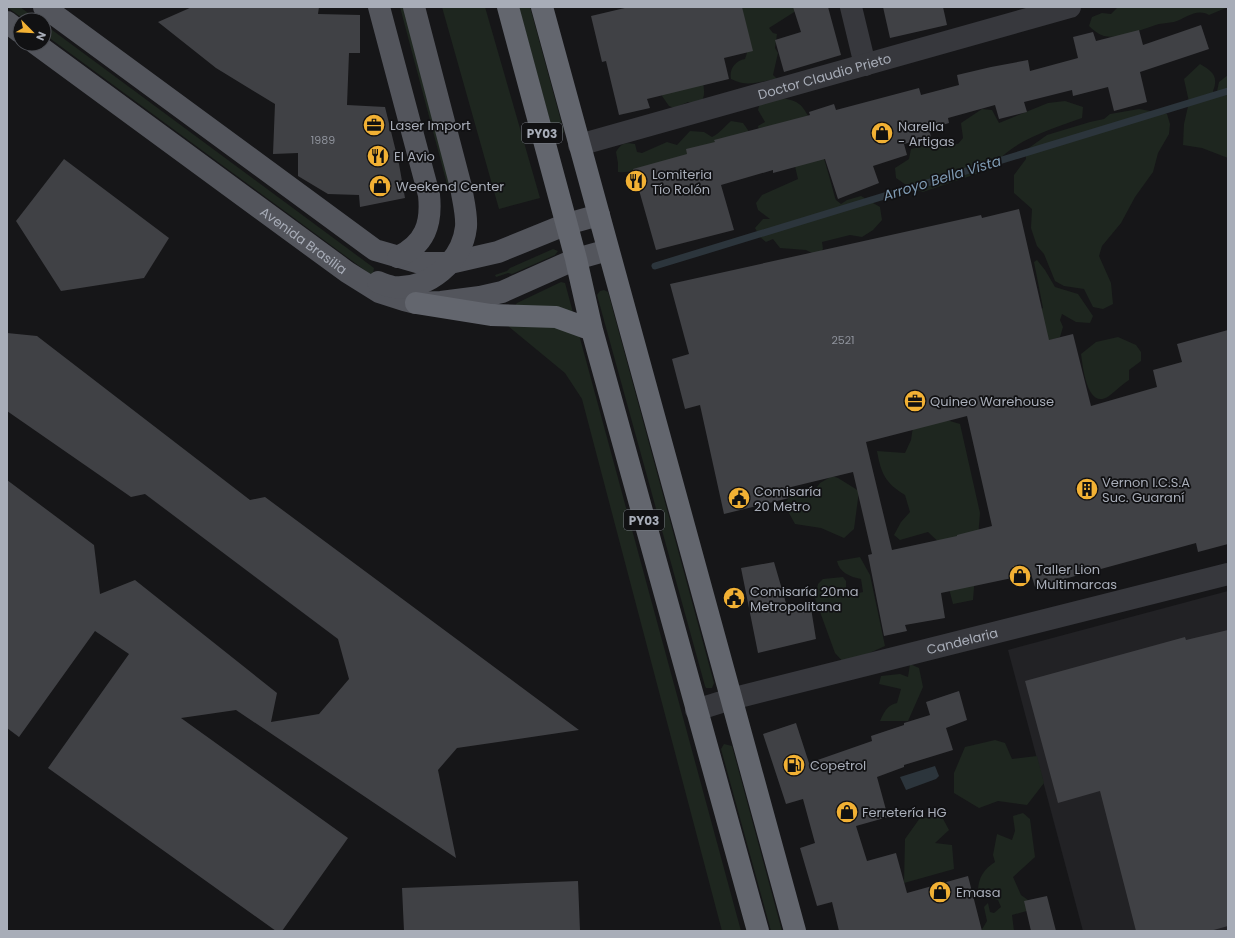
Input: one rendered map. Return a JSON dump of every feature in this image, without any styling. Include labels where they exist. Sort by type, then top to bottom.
[{"type":"highway","name":"PY03","points":[[508,7],[567,224],[592,330],[758,931]]},
{"type":"highway","name":"PY03","points":[[542,7],[795,931]]},
{"type":"highway","points":[[416,303],[491,315],[556,317],[592,330]]},
{"type":"main road","points":[[44,7],[374,250],[420,263],[450,262],[498,252],[567,224],[599,215]]},
{"type":"main road","points":[[379,7],[430,201],[430,218],[426,232],[411,251],[398,258]]},
{"type":"main road","points":[[347,272],[393,287],[405,286],[434,278],[457,253],[466,227],[466,214],[414,7]]},
{"type":"main road","name":"Avenida Brasilia","points":[[47,52],[347,272],[379,292],[416,303],[464,300],[502,292],[576,259],[608,250]]},
{"type":"street","points":[[851,7],[865,65]]},
{"type":"street","name":"Doctor Claudio Prieto","points":[[579,145],[1070,7]]},
{"type":"street","name":"Candelaria","points":[[696,710],[731,698],[1228,574]]},
{"type":"shaded area","points":[[7,7],[20,7],[27,12],[14,12]]},
{"type":"shaded area","points":[[400,7],[407,7],[450,186],[447,184]]},
{"type":"shaded area","points":[[442,7],[485,7],[540,198],[499,209]]},
{"type":"shaded area","points":[[519,7],[530,7],[564,132],[558,138],[554,136]]},
{"type":"shaded area","points":[[734,7],[799,7],[799,9],[769,28],[773,33],[777,34],[775,48],[778,53],[773,75],[777,79],[754,83],[743,83],[731,79],[732,69],[738,62],[745,59],[747,53]]},
{"type":"shaded area","points":[[1118,7],[1228,7],[1209,15],[1204,13],[1196,13],[1174,22],[1159,24],[1132,33],[1110,37],[1096,32],[1089,26],[1092,17],[1102,13],[1111,14]]},
{"type":"shaded area","points":[[52,30],[374,268],[373,274],[370,274],[52,40]]},
{"type":"shaded area","points":[[1200,64],[1208,69],[1215,78],[1215,86],[1213,91],[1216,96],[1219,82],[1228,75],[1228,158],[1202,148],[1183,145],[1184,124],[1189,102],[1184,79]]},
{"type":"shaded area","points":[[700,72],[704,93],[702,101],[699,105],[688,102],[674,108],[669,106],[662,96],[666,81]]},
{"type":"shaded area","points":[[775,96],[797,102],[805,110],[816,133],[836,200],[841,204],[847,200],[861,196],[880,207],[882,220],[873,230],[862,237],[850,235],[822,242],[823,249],[818,256],[806,250],[780,248],[773,239],[766,242],[760,237],[755,228],[763,219],[770,219],[758,210],[756,203],[762,195],[798,179],[786,129],[760,136],[758,126],[765,122],[758,110],[760,102]]},
{"type":"shaded area","points":[[1065,101],[1083,107],[1082,118],[1020,143],[999,159],[991,169],[923,192],[909,187],[896,178],[895,168],[909,159],[911,149],[936,143],[958,144],[963,138],[961,123],[982,109],[992,110],[999,123],[1048,103]]},
{"type":"shaded area","points":[[1139,109],[1167,114],[1170,124],[1169,134],[1158,153],[1153,172],[1135,197],[1121,223],[1102,246],[1099,256],[1111,283],[1113,304],[1103,309],[1093,307],[1084,289],[1064,286],[1055,281],[1044,254],[1037,246],[1031,228],[1032,209],[1014,193],[1014,175],[1026,159],[1026,150],[1047,135],[1104,119],[1110,114]]},
{"type":"shaded area","points":[[731,121],[743,123],[750,133],[669,162],[656,163],[631,171],[618,172],[616,152],[624,144],[635,144],[637,152],[642,153],[667,142],[677,145],[690,131],[704,132],[712,137],[720,132]]},
{"type":"shaded area","points":[[553,249],[558,251],[555,255],[512,274],[508,273],[496,277],[495,275],[507,271],[510,268]]},
{"type":"shaded area","points":[[1037,260],[1055,287],[1078,294],[1093,316],[1090,323],[1076,322],[1062,314],[1060,320],[1063,327],[1060,337],[1042,343],[1034,313],[1043,308],[1034,262]]},
{"type":"shaded area","points":[[561,282],[565,283],[741,931],[722,931],[582,399],[565,373],[508,326],[513,308],[517,303]]},
{"type":"shaded area","points":[[604,290],[608,292],[714,683],[712,688],[706,688],[705,686],[597,295],[600,291]]},
{"type":"shaded area","points":[[1118,337],[1136,345],[1141,352],[1141,361],[1129,370],[1129,380],[1112,394],[1102,399],[1096,398],[1091,393],[1088,386],[1081,354],[1096,342]]},
{"type":"shaded area","points":[[930,415],[960,424],[980,513],[973,600],[953,604],[946,577],[945,548],[928,532],[900,540],[894,535],[901,522],[910,512],[905,495],[888,482],[885,477],[880,465],[877,451],[905,453],[911,440],[914,420]]},
{"type":"shaded area","points":[[832,476],[859,491],[854,529],[844,538],[821,528],[795,524],[784,504],[793,493],[802,491],[809,497],[820,483]]},
{"type":"shaded area","points":[[860,557],[870,575],[885,646],[845,664],[835,653],[815,598],[818,584],[823,579],[843,577],[846,581],[846,596],[863,592],[861,579],[853,577],[843,571],[838,565],[837,561]]},
{"type":"shaded area","points":[[1228,591],[1228,931],[1083,931],[1008,650]]},
{"type":"shaded area","points":[[910,664],[919,668],[923,687],[908,721],[880,721],[888,707],[897,703],[901,689],[879,684],[881,676],[900,674],[908,677]]},
{"type":"shaded area","points":[[995,740],[1005,743],[1012,759],[1037,756],[1044,783],[1027,805],[998,801],[979,808],[954,793],[954,773],[965,747]]},
{"type":"shaded area","points":[[724,744],[732,746],[782,931],[771,931],[721,749]]},
{"type":"shaded area","points":[[935,766],[939,776],[936,779],[906,790],[900,777]]},
{"type":"shaded area","points":[[1023,813],[1030,819],[1035,857],[1013,877],[1021,895],[1032,903],[1034,909],[1012,915],[1014,931],[981,931],[987,921],[984,907],[988,903],[990,912],[994,913],[1001,907],[998,900],[987,897],[978,889],[980,881],[985,870],[995,862],[993,855],[997,834],[1012,840],[1015,831],[1013,816]]},
{"type":"shaded area","points":[[942,817],[949,830],[935,843],[952,845],[954,869],[904,883],[905,839],[920,818]]},
{"type":"building","points":[[192,7],[319,7],[318,14],[360,15],[360,53],[349,53],[347,105],[385,107],[399,164],[405,198],[360,207],[359,195],[328,194],[298,176],[298,153],[273,154],[275,104],[216,68],[158,22]]},
{"type":"building","points":[[629,7],[742,7],[753,51],[724,58],[729,79],[647,99],[650,108],[619,115],[606,61],[602,62],[591,16]]},
{"type":"building","points":[[793,7],[828,7],[841,55],[784,72],[775,40],[801,32]]},
{"type":"building","points":[[883,7],[943,7],[947,25],[890,38]]},
{"type":"building","points":[[1201,25],[1209,49],[1140,72],[1147,102],[1114,111],[1108,87],[1073,96],[1072,90],[1024,102],[1027,112],[999,119],[995,105],[948,118],[949,123],[929,129],[931,137],[904,144],[907,155],[873,166],[879,183],[838,199],[825,159],[773,173],[773,170],[721,185],[734,230],[656,250],[633,169],[687,154],[686,149],[715,142],[714,140],[810,115],[809,112],[834,104],[836,110],[919,88],[921,95],[959,85],[957,75],[1028,60],[1030,71],[1078,58],[1073,37],[1093,32],[1096,41],[1139,30],[1143,45]]},
{"type":"building","points":[[64,159],[169,238],[144,278],[61,291],[16,221]]},
{"type":"building","points":[[1019,209],[1049,340],[1073,334],[1091,406],[1157,387],[1153,370],[1182,362],[1177,344],[1228,330],[1228,544],[1198,552],[1196,543],[1035,587],[1031,574],[941,593],[945,618],[905,625],[907,631],[884,636],[868,555],[872,554],[853,472],[787,488],[789,498],[724,514],[700,405],[685,409],[672,359],[689,354],[670,284],[981,215],[982,218]],"holes":[[[967,416],[992,526],[957,536],[892,550],[866,442]]]},
{"type":"building","points":[[7,333],[37,336],[250,500],[265,497],[579,730],[457,748],[438,770],[456,858],[236,710],[181,718],[348,838],[282,931],[276,931],[48,768],[129,654],[95,631],[19,737],[7,728],[7,480],[94,545],[100,594],[135,580],[277,693],[271,722],[319,714],[349,679],[338,639],[145,494],[131,497],[7,411]]},
{"type":"building","points":[[774,562],[788,610],[810,602],[816,639],[758,653],[741,568]]},
{"type":"building","points":[[1228,630],[1228,926],[1210,931],[1136,931],[1100,791],[1058,803],[1025,681],[1185,637],[1186,640]]},
{"type":"building","points":[[959,691],[967,720],[946,728],[953,750],[904,765],[904,767],[877,777],[888,817],[856,826],[867,861],[896,853],[907,893],[968,876],[982,931],[839,931],[832,902],[817,906],[800,848],[815,843],[803,799],[786,804],[763,734],[796,723],[809,763],[872,741],[871,736],[930,715],[926,702]]},
{"type":"building","points":[[578,881],[580,931],[404,931],[402,888]]},
{"type":"building","points":[[1047,896],[1056,931],[1031,931],[1024,901]]},
{"type":"waterway","name":"Arroyo Bella Vista","points":[[655,266],[1228,91]]},
{"type":"place","name":"Laser Import","points":[[374,125]]},
{"type":"place","name":"Narella - Artigas","points":[[882,133]]},
{"type":"place","name":"El Avio","points":[[378,156]]},
{"type":"place","name":"Lomiteria Tío Rolón","points":[[636,181]]},
{"type":"place","name":"Weekend Center","points":[[380,186]]},
{"type":"place","name":"Quineo Warehouse","points":[[915,401]]},
{"type":"place","name":"Vernon I.C.S.A Suc. Guaraní","points":[[1087,489]]},
{"type":"place","name":"Comisaría 20 Metro","points":[[739,498]]},
{"type":"place","name":"Taller Lion Multimarcas","points":[[1020,576]]},
{"type":"place","name":"Comisaría 20ma Metropolitana","points":[[734,598]]},
{"type":"place","name":"Copetrol","points":[[794,765]]},
{"type":"place","name":"Ferretería HG","points":[[847,812]]},
{"type":"place","name":"Emasa","points":[[940,892]]}]
